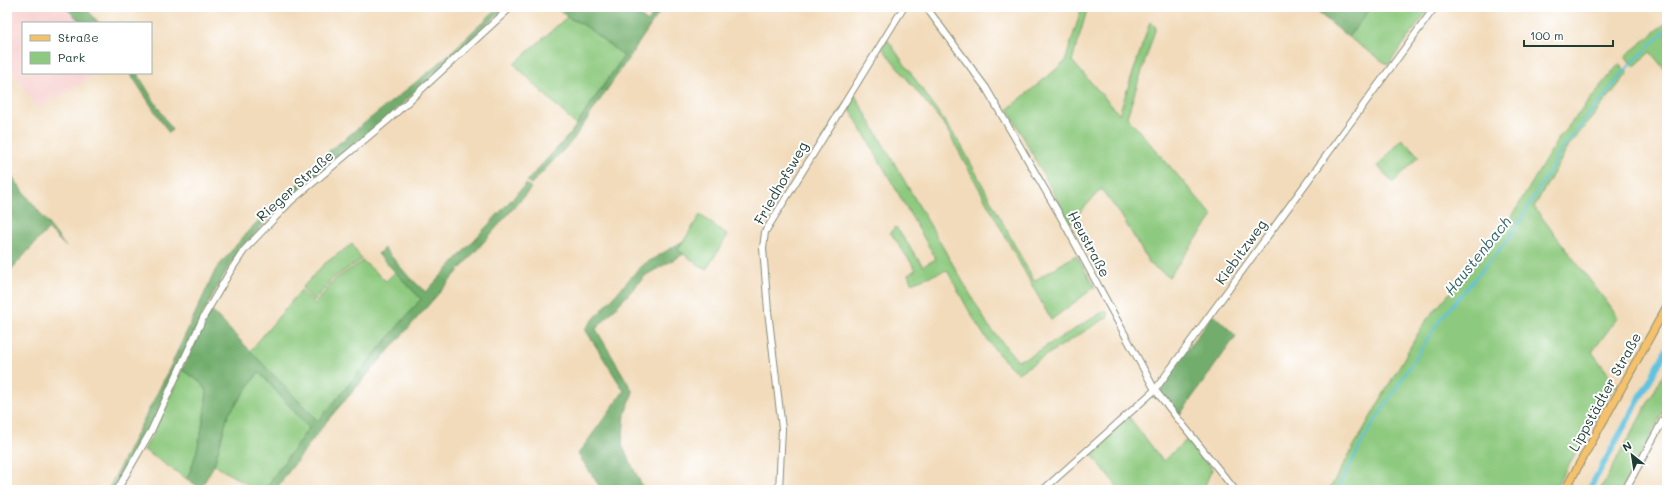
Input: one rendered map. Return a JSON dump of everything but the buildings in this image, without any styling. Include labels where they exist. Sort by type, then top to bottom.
[{"type":"main road","name":"Lippstädter Straße","points":[[1565,490],[1667,306]]},
{"type":"street","name":"Rieger Straße","points":[[117,490],[151,431],[204,316],[230,270],[245,248],[291,201],[387,121],[511,7]]},
{"type":"street","name":"Friedhofsweg","points":[[779,490],[782,429],[768,311],[763,248],[765,232],[904,7]]},
{"type":"street","name":"Heustraße","points":[[926,7],[986,88],[1062,219],[1155,390],[1235,490]]},
{"type":"street","name":"Kiebitzweg","points":[[1043,490],[1155,390],[1435,7]]},
{"type":"street","points":[[1625,490],[1667,413]]},
{"type":"shaded area","points":[[7,7],[64,7],[81,22],[22,22],[22,74],[96,74],[38,109],[7,62]]},
{"type":"green space","points":[[65,7],[85,7],[98,22],[81,22]]},
{"type":"green space","points":[[499,7],[506,7],[386,119],[334,160],[328,152],[435,67]]},
{"type":"green space","points":[[557,7],[628,7],[648,22],[657,7],[663,7],[573,140],[531,184],[527,181],[570,134],[624,56],[584,25],[567,17]]},
{"type":"green space","points":[[1082,7],[1088,7],[1072,61],[1119,114],[1150,22],[1156,27],[1127,117],[1213,216],[1169,277],[1150,264],[1121,215],[1101,189],[1070,224],[1008,109],[1065,62]]},
{"type":"green space","points":[[1317,7],[1372,7],[1348,37],[1315,10]]},
{"type":"green space","points":[[1372,7],[1421,7],[1426,13],[1388,65],[1348,37]]},
{"type":"green space","points":[[567,17],[584,25],[624,56],[576,125],[514,64]]},
{"type":"green space","points":[[1667,22],[1667,72],[1650,52],[1634,67],[1625,56]]},
{"type":"green space","points":[[887,39],[961,145],[1034,281],[1076,255],[1095,287],[1051,320],[945,126],[882,48]]},
{"type":"green space","points":[[1619,64],[1628,73],[1569,146],[1534,207],[1618,317],[1592,352],[1616,384],[1554,490],[1329,490],[1424,323],[1505,228],[1558,139]]},
{"type":"green space","points":[[131,74],[138,74],[172,130],[169,133]]},
{"type":"green space","points":[[853,92],[988,325],[1016,359],[1019,360],[1028,357],[1106,310],[1109,316],[1018,373],[1006,362],[986,338],[947,270],[911,283],[908,274],[916,270],[890,232],[896,227],[923,266],[936,259],[849,108],[825,141],[822,140]]},
{"type":"green space","points":[[1402,139],[1419,156],[1393,183],[1378,166]]},
{"type":"green space","points":[[325,163],[327,167],[291,196],[243,246],[228,268],[202,315],[149,430],[115,490],[108,490],[165,378],[216,269],[250,229],[288,192]]},
{"type":"green space","points":[[7,170],[66,247],[48,229],[7,274]]},
{"type":"green space","points":[[526,184],[531,188],[326,422],[275,490],[264,490],[309,428],[259,372],[228,415],[214,465],[201,488],[187,479],[195,458],[200,436],[207,391],[199,381],[182,370],[211,310],[318,421],[421,299],[378,254],[384,248],[409,277],[426,292]]},
{"type":"green space","points":[[700,215],[728,235],[706,270],[678,250]]},
{"type":"green space","points":[[683,241],[678,250],[684,254],[646,275],[596,329],[633,392],[625,414],[622,445],[644,490],[602,490],[578,454],[624,391],[585,329],[641,266]]},
{"type":"green space","points":[[352,244],[362,259],[332,279],[314,301],[302,288],[324,264]]},
{"type":"green space","points":[[363,261],[386,281],[395,272],[421,299],[318,421],[250,351],[301,290],[315,304],[334,280]]},
{"type":"green space","points":[[1213,314],[1236,336],[1181,413],[1178,415],[1161,393],[1161,387]]},
{"type":"green space","points":[[1667,368],[1667,405],[1621,490],[1600,490]]},
{"type":"green space","points":[[182,370],[199,381],[207,391],[195,458],[187,479],[144,450],[154,432]]},
{"type":"green space","points":[[259,372],[309,428],[264,490],[256,490],[214,465],[228,415]]},
{"type":"green space","points":[[1129,417],[1163,461],[1188,439],[1212,469],[1203,490],[1120,490],[1090,452]]},
{"type":"waterway","name":"Haustenbach","points":[[1337,490],[1365,437],[1439,321],[1511,236],[1565,145],[1627,68],[1667,29]]},
{"type":"waterway","points":[[1589,490],[1667,349]]}]
